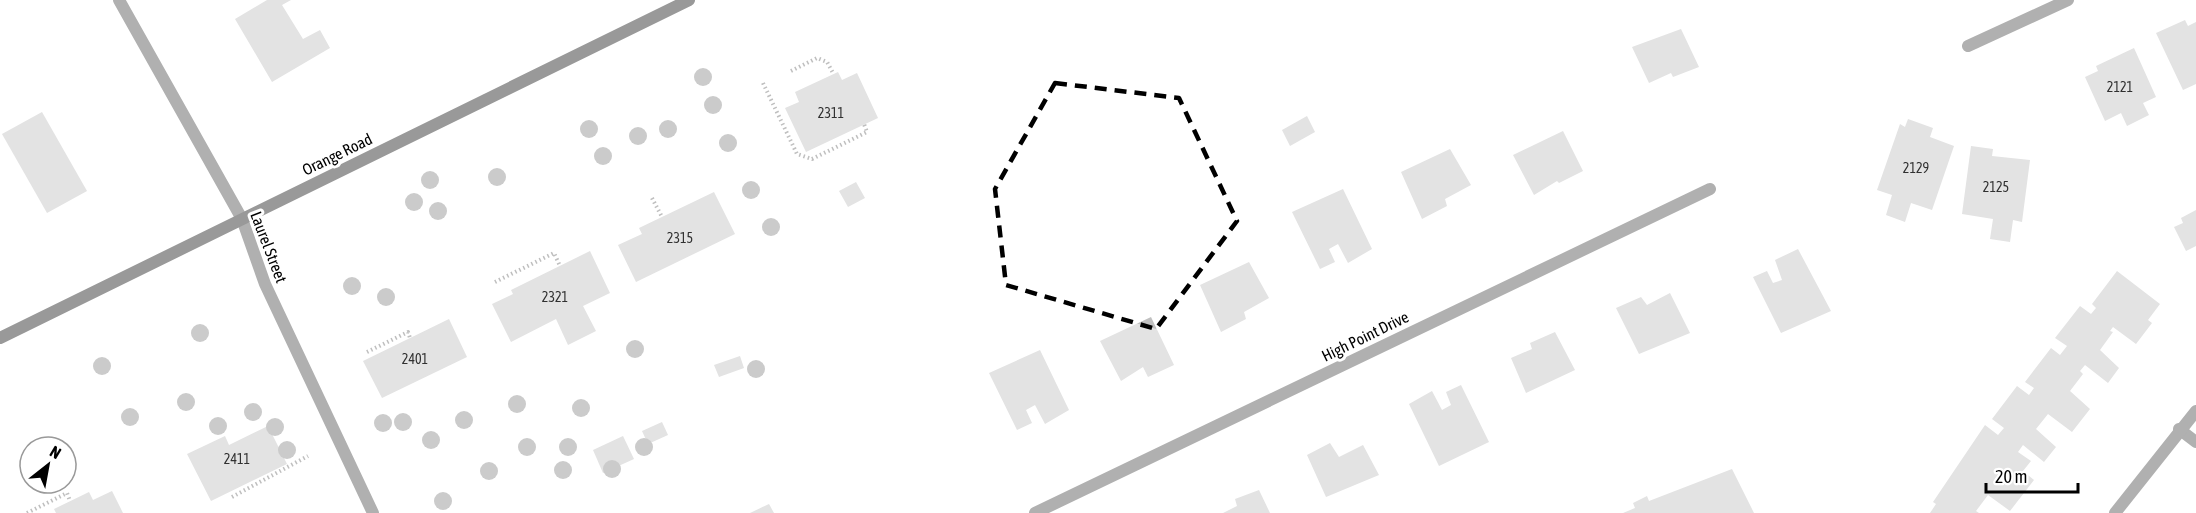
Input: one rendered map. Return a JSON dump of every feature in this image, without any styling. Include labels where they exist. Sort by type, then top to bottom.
[{"type":"main road","name":"Orange Road","points":[[0,338],[689,0]]},
{"type":"street","name":"Laurel Street","points":[[119,0],[243,219],[265,284],[373,513]]},
{"type":"street","points":[[1968,46],[2068,0]]},
{"type":"street","name":"High Point Drive","points":[[1035,513],[1710,189]]},
{"type":"street","points":[[2115,513],[2179,429],[2196,411]]},
{"type":"street","points":[[2179,429],[2196,442]]},
{"type":"path","points":[[791,71],[817,58],[827,62],[833,74]]},
{"type":"path","points":[[763,83],[797,154],[812,159],[867,132],[864,124]]},
{"type":"path","points":[[652,198],[662,217]]},
{"type":"path","points":[[495,282],[554,253],[560,267]]},
{"type":"path","points":[[367,352],[408,332],[410,338]]},
{"type":"path","points":[[232,497],[308,456]]},
{"type":"path","points":[[27,513],[67,494],[70,501]]},
{"type":"highlighted area","points":[[1055,83],[1179,98],[1237,221],[1156,329],[1006,285],[995,189]]},
{"type":"building","points":[[267,0],[291,0],[282,5],[303,39],[320,30],[330,48],[272,82],[235,19]]},
{"type":"building","points":[[2185,20],[2188,26],[2196,22],[2196,84],[2183,90],[2156,33]]},
{"type":"building","points":[[1681,29],[1699,67],[1673,77],[1671,73],[1649,83],[1632,47]]},
{"type":"building","points":[[2134,48],[2156,97],[2143,103],[2149,115],[2127,126],[2121,113],[2105,121],[2085,77],[2098,71],[2096,66]]},
{"type":"building","points":[[838,72],[842,80],[857,73],[878,118],[806,152],[785,108],[799,102],[795,92]]},
{"type":"building","points":[[42,112],[87,191],[47,213],[2,134]]},
{"type":"building","points":[[1307,116],[1315,132],[1290,146],[1282,130]]},
{"type":"building","points":[[1908,119],[1933,128],[1930,137],[1954,146],[1932,210],[1911,203],[1905,222],[1886,215],[1892,195],[1877,190],[1900,124],[1905,127]]},
{"type":"building","points":[[1563,131],[1583,171],[1559,183],[1557,181],[1534,195],[1513,155]]},
{"type":"building","points":[[1971,146],[1993,149],[1992,156],[2030,160],[2022,222],[2013,220],[2010,242],[1990,239],[1993,219],[1962,214]]},
{"type":"building","points":[[1450,149],[1471,185],[1445,199],[1447,206],[1422,219],[1401,172]]},
{"type":"building","points":[[856,182],[865,198],[848,207],[839,191]]},
{"type":"building","points":[[1343,189],[1372,249],[1348,263],[1338,244],[1329,249],[1335,262],[1320,269],[1292,212]]},
{"type":"building","points":[[714,192],[735,234],[636,282],[618,245],[642,234],[639,228]]},
{"type":"building","points":[[2196,210],[2196,246],[2186,251],[2174,227],[2183,223],[2181,218]]},
{"type":"building","points":[[1798,249],[1831,311],[1781,333],[1753,277],[1767,271],[1773,283],[1782,280],[1775,260]]},
{"type":"building","points":[[590,251],[610,293],[583,306],[596,331],[568,345],[556,319],[511,342],[492,304],[513,294],[511,290]]},
{"type":"building","points":[[1249,262],[1269,298],[1244,312],[1246,319],[1221,332],[1200,285]]},
{"type":"building","points":[[2117,271],[2160,304],[2148,320],[2152,323],[2136,344],[2113,327],[2110,331],[2113,332],[2100,350],[2119,368],[2108,383],[2085,365],[2080,371],[2083,374],[2070,391],[2090,409],[2072,432],[2048,414],[2036,429],[2056,447],[2044,462],[2023,445],[2018,452],[2031,461],[2023,471],[2034,480],[2010,511],[1988,495],[1976,511],[1979,513],[1930,513],[1936,504],[1933,502],[1985,425],[1998,435],[2004,428],[1992,419],[2017,386],[2029,395],[2034,388],[2025,382],[2051,348],[2060,355],[2067,346],[2055,338],[2080,306],[2091,314],[2096,308],[2092,304]]},
{"type":"building","points":[[1670,293],[1690,333],[1639,354],[1616,308],[1641,297],[1647,305]]},
{"type":"building","points":[[1151,317],[1174,365],[1148,377],[1143,367],[1121,381],[1100,341]]},
{"type":"building","points":[[449,319],[467,357],[382,398],[363,361]]},
{"type":"building","points":[[1555,332],[1575,370],[1526,393],[1511,358],[1532,349],[1530,343]]},
{"type":"building","points":[[1040,350],[1069,410],[1045,424],[1035,405],[1026,410],[1032,423],[1017,430],[989,373]]},
{"type":"building","points":[[740,356],[744,368],[719,377],[714,365]]},
{"type":"building","points":[[1461,385],[1489,442],[1439,466],[1409,404],[1432,391],[1442,410],[1451,405],[1446,392]]},
{"type":"building","points":[[662,422],[668,435],[648,444],[642,431]]},
{"type":"building","points":[[268,426],[287,464],[211,501],[187,454],[225,436],[229,445]]},
{"type":"building","points":[[623,436],[634,459],[603,473],[593,450]]},
{"type":"building","points":[[1330,443],[1339,457],[1363,445],[1379,475],[1326,497],[1307,455]]},
{"type":"building","points":[[1732,469],[1754,513],[1623,513],[1635,508],[1633,503],[1647,496],[1649,501]]},
{"type":"building","points":[[1259,490],[1270,513],[1223,513],[1237,506],[1235,499]]},
{"type":"building","points":[[112,491],[123,513],[56,513],[54,509],[89,492],[93,500]]},
{"type":"building","points":[[769,504],[774,513],[750,513]]}]
